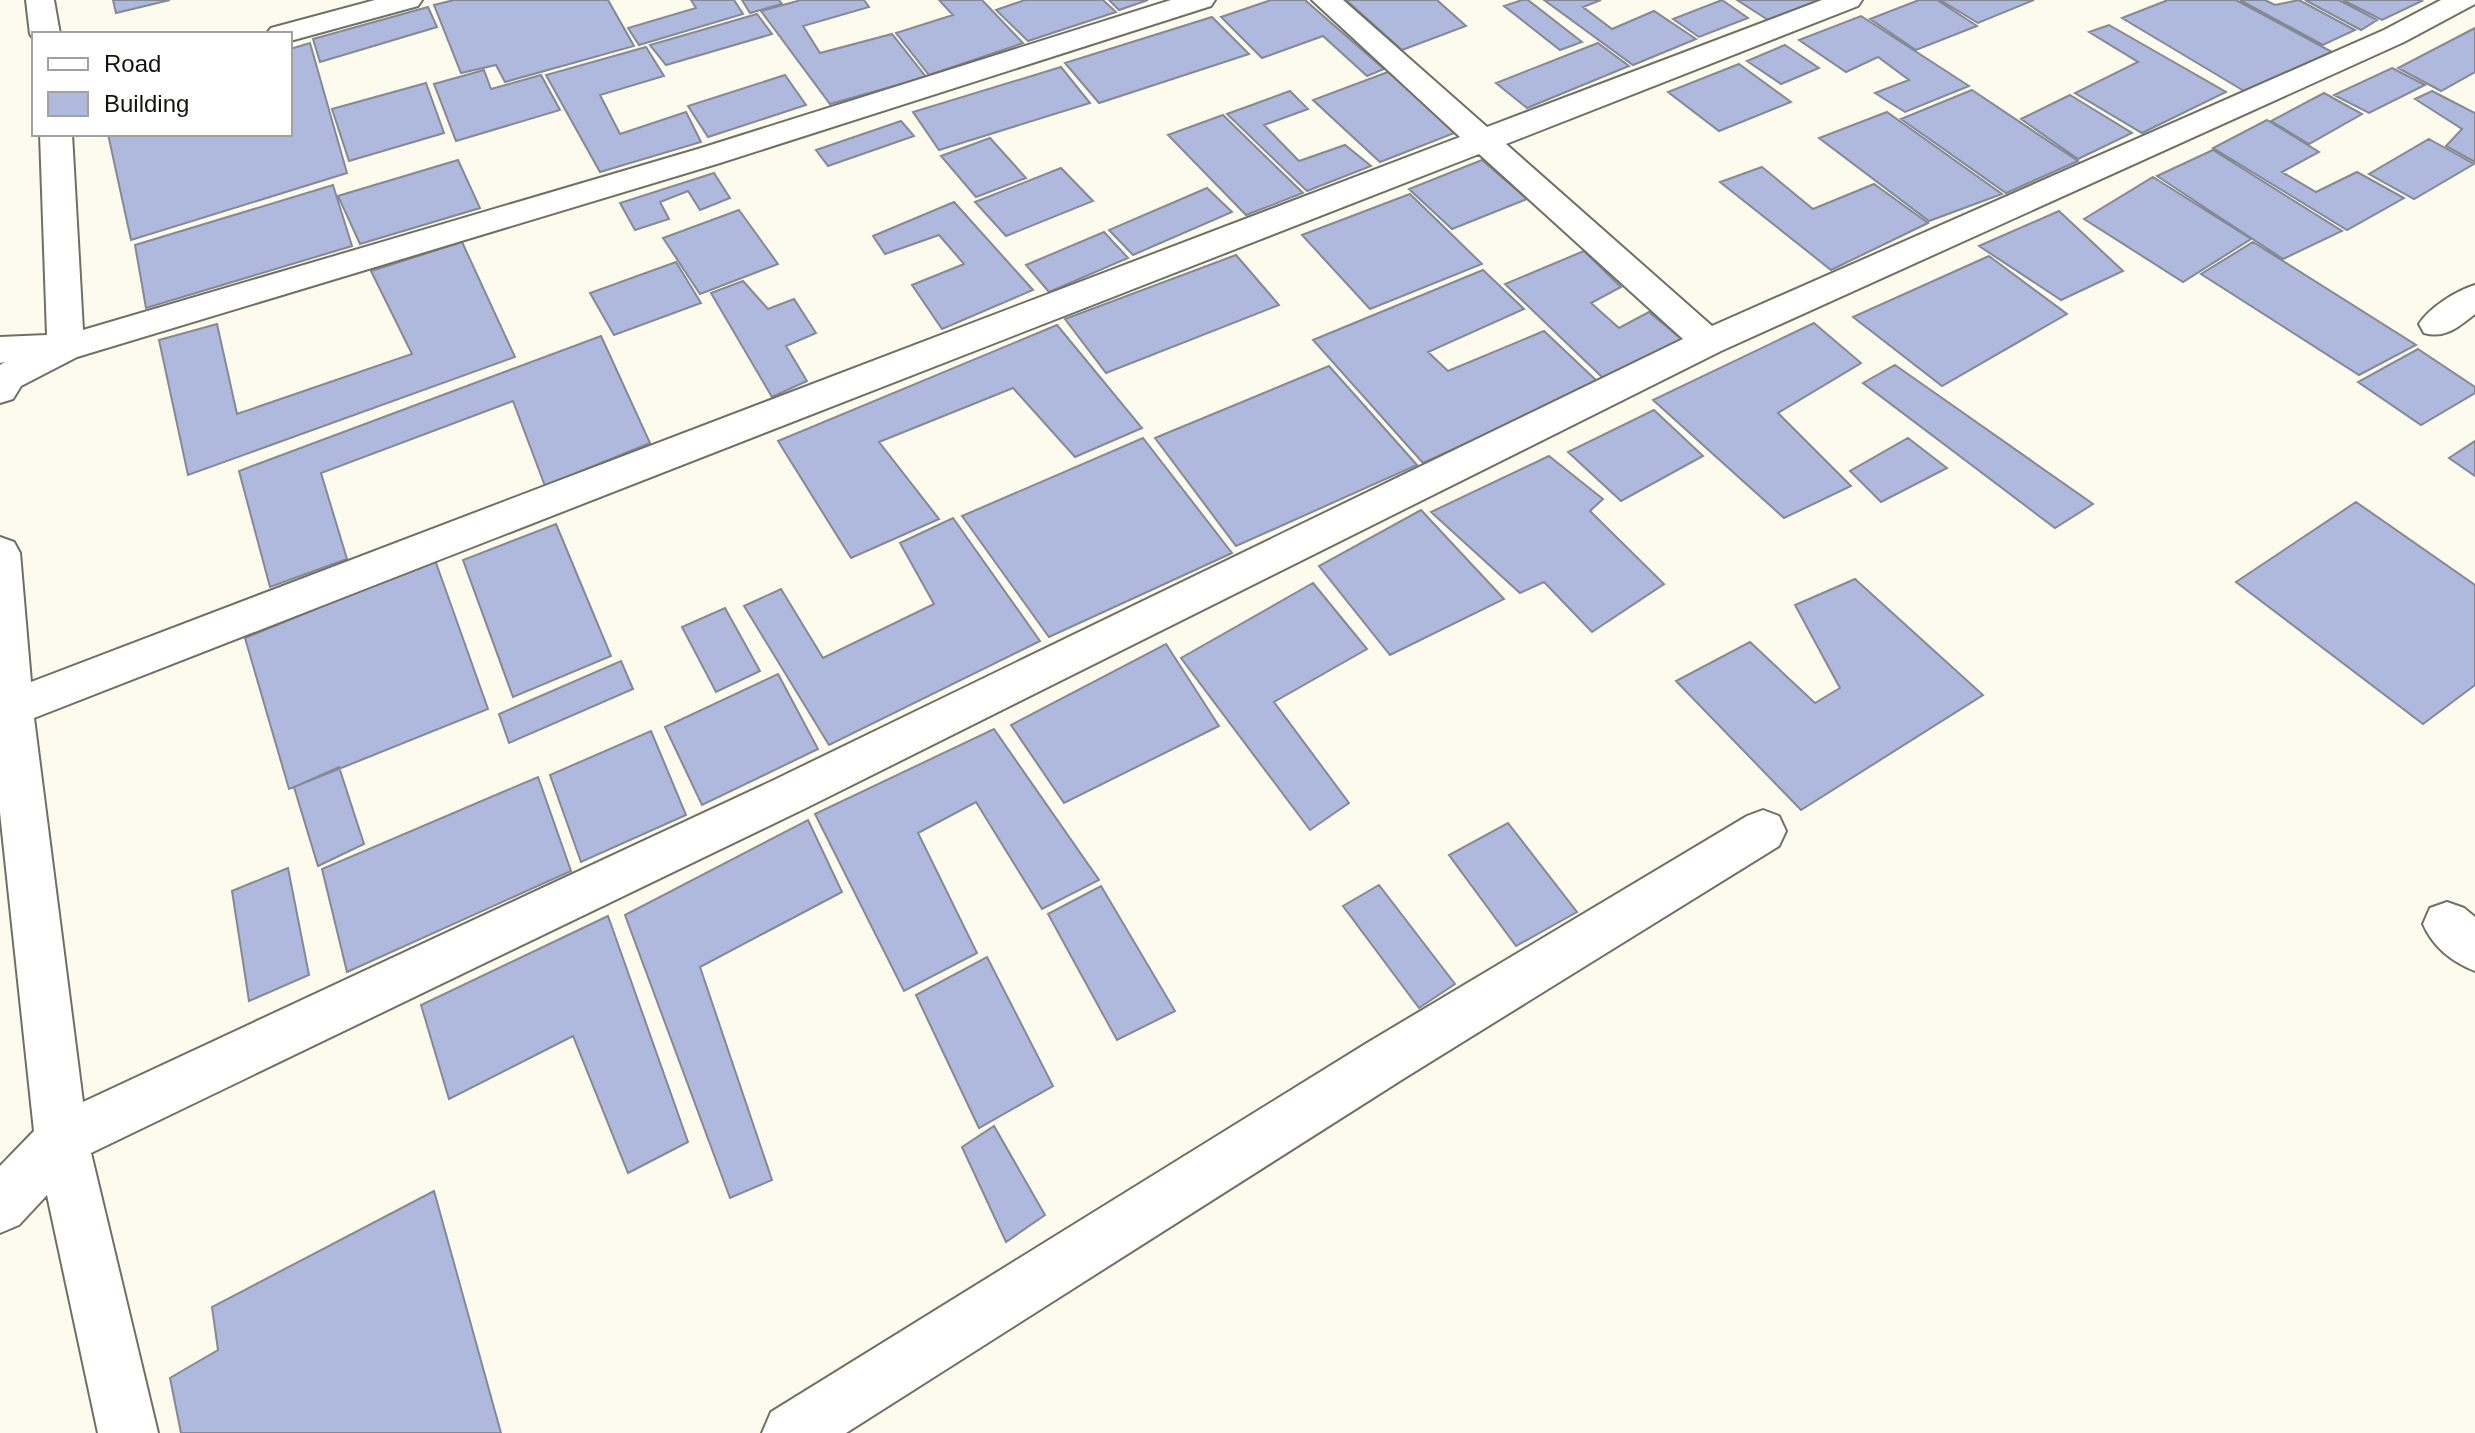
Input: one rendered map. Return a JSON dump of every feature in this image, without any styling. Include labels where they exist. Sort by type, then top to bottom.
[{"type":"street","points":[[40,0],[45,32]]},
{"type":"street","points":[[288,32],[408,0]]},
{"type":"street","points":[[0,390],[7,377],[66,347],[694,160],[1201,0]]},
{"type":"street","points":[[1326,0],[1708,342]]},
{"type":"street","points":[[11,708],[1848,0]]},
{"type":"street","points":[[0,1206],[61,1140],[790,794],[1708,342],[2394,36],[2463,0]]},
{"type":"street","points":[[56,136],[66,347]]},
{"type":"street","points":[[2437,324],[2475,297]]},
{"type":"street","points":[[0,350],[66,347]]},
{"type":"street","points":[[0,553],[11,708],[61,1140],[128,1433]]},
{"type":"street","points":[[792,1433],[1345,1086],[1763,831]]},
{"type":"building","points":[[113,0],[170,0],[116,13]]},
{"type":"building","points":[[454,0],[608,0],[634,46],[505,82],[496,65],[461,73],[434,5]]},
{"type":"building","points":[[691,0],[734,0],[743,14],[639,45],[628,28],[696,8]]},
{"type":"building","points":[[742,0],[779,0],[782,4],[750,13]]},
{"type":"building","points":[[801,0],[864,0],[869,7],[803,26],[820,53],[892,34],[926,77],[830,104],[761,11]]},
{"type":"building","points":[[939,0],[982,0],[1023,43],[929,75],[896,33],[953,15]]},
{"type":"building","points":[[1025,0],[1103,0],[1116,12],[1028,41],[996,10]]},
{"type":"building","points":[[1109,0],[1148,0],[1119,10]]},
{"type":"building","points":[[1271,0],[1305,0],[1384,69],[1367,76],[1323,36],[1262,58],[1221,17]]},
{"type":"building","points":[[1346,0],[1437,0],[1466,26],[1402,50]]},
{"type":"building","points":[[1528,0],[1582,42],[1560,50],[1504,6]]},
{"type":"building","points":[[1544,0],[1601,0],[1583,7],[1612,29],[1654,11],[1696,39],[1633,65]]},
{"type":"building","points":[[1722,0],[1748,18],[1699,37],[1673,19]]},
{"type":"building","points":[[1737,0],[1819,0],[1768,20]]},
{"type":"building","points":[[1919,0],[1937,0],[1977,26],[1916,50],[1870,19]]},
{"type":"building","points":[[1940,0],[2034,0],[1978,23]]},
{"type":"building","points":[[2168,0],[2236,0],[2332,52],[2244,91],[2122,18]]},
{"type":"building","points":[[2240,0],[2265,0],[2275,5],[2299,0],[2355,30],[2323,45]]},
{"type":"building","points":[[2305,0],[2339,0],[2377,20],[2361,30]]},
{"type":"building","points":[[2343,0],[2420,0],[2422,1],[2382,20]]},
{"type":"building","points":[[428,7],[437,27],[320,62],[313,39]]},
{"type":"building","points":[[757,14],[772,34],[666,65],[650,45]]},
{"type":"building","points":[[1861,16],[1969,86],[1905,112],[1875,93],[1909,80],[1878,57],[1846,72],[1799,40]]},
{"type":"building","points":[[1212,17],[1249,54],[1099,103],[1065,63]]},
{"type":"building","points":[[2109,25],[2226,92],[2142,133],[2075,93],[2138,62],[2089,32]]},
{"type":"building","points":[[2475,28],[2475,72],[2441,91],[2398,68]]},
{"type":"building","points":[[310,43],[347,173],[131,240],[108,136],[292,136],[292,48]]},
{"type":"building","points":[[1598,43],[1629,66],[1527,108],[1496,83]]},
{"type":"building","points":[[1785,45],[1819,68],[1781,84],[1747,61]]},
{"type":"building","points":[[646,47],[664,76],[600,95],[620,134],[686,112],[701,142],[600,172],[546,75]]},
{"type":"building","points":[[1739,64],[1791,102],[1719,131],[1668,92]]},
{"type":"building","points":[[1061,67],[1090,103],[939,150],[913,112]]},
{"type":"building","points":[[2392,68],[2425,85],[2369,113],[2334,95]]},
{"type":"building","points":[[484,70],[491,89],[541,75],[560,110],[456,141],[434,84]]},
{"type":"building","points":[[1388,72],[1457,132],[1380,162],[1313,100]]},
{"type":"building","points":[[785,75],[806,105],[708,137],[688,106]]},
{"type":"building","points":[[426,83],[444,133],[349,161],[332,109]]},
{"type":"building","points":[[1972,90],[2078,161],[2006,193],[1901,119]]},
{"type":"building","points":[[1290,91],[1308,109],[1264,125],[1299,161],[1345,145],[1371,166],[1307,191],[1227,114]]},
{"type":"building","points":[[2432,91],[2475,113],[2475,162],[2446,146],[2462,129],[2415,99]]},
{"type":"building","points":[[2324,93],[2362,114],[2309,144],[2271,121]]},
{"type":"building","points":[[2070,95],[2132,133],[2078,159],[2021,119]]},
{"type":"building","points":[[1887,112],[2002,194],[1929,221],[1819,138]]},
{"type":"building","points":[[1223,115],[1303,193],[1246,215],[1168,135]]},
{"type":"building","points":[[2267,120],[2319,152],[2282,172],[2316,192],[2357,172],[2404,198],[2347,230],[2213,148]]},
{"type":"building","points":[[901,121],[914,136],[828,166],[816,150]]},
{"type":"building","points":[[990,138],[1026,178],[976,197],[941,156]]},
{"type":"building","points":[[2429,139],[2474,164],[2414,199],[2369,174]]},
{"type":"building","points":[[2213,150],[2342,231],[2283,259],[2157,176]]},
{"type":"building","points":[[458,160],[480,208],[360,244],[338,196]]},
{"type":"building","points":[[1482,160],[1527,199],[1452,229],[1409,189]]},
{"type":"building","points":[[1762,167],[1813,209],[1874,184],[1928,223],[1831,270],[1720,182]]},
{"type":"building","points":[[1061,168],[1093,201],[1006,236],[975,202]]},
{"type":"building","points":[[714,173],[730,198],[700,210],[688,191],[660,202],[669,219],[635,230],[620,203]]},
{"type":"building","points":[[2153,177],[2251,239],[2183,282],[2084,219]]},
{"type":"building","points":[[333,185],[352,246],[146,308],[135,245]]},
{"type":"building","points":[[1207,188],[1232,212],[1133,255],[1109,230]]},
{"type":"building","points":[[1410,194],[1482,264],[1370,309],[1302,235]]},
{"type":"building","points":[[954,202],[1033,290],[942,329],[912,285],[964,264],[939,235],[885,254],[873,236]]},
{"type":"building","points":[[739,210],[778,264],[700,294],[663,238]]},
{"type":"building","points":[[2059,211],[2123,271],[2061,300],[1979,246]]},
{"type":"building","points":[[1104,232],[1128,258],[1049,292],[1026,265]]},
{"type":"building","points":[[462,242],[515,357],[188,475],[159,340],[217,324],[237,414],[412,354],[371,271]]},
{"type":"building","points":[[2253,242],[2416,345],[2359,375],[2201,274]]},
{"type":"building","points":[[1584,251],[1621,287],[1591,303],[1619,328],[1649,312],[1685,342],[1604,379],[1505,284]]},
{"type":"building","points":[[1236,255],[1279,305],[1106,373],[1065,319]]},
{"type":"building","points":[[1989,256],[2067,314],[1942,386],[1853,317]]},
{"type":"building","points":[[676,262],[701,303],[614,335],[590,293]]},
{"type":"building","points":[[1483,270],[1524,309],[1428,352],[1448,371],[1544,331],[1599,383],[1423,463],[1313,340]]},
{"type":"building","points":[[743,281],[768,309],[794,299],[816,333],[786,346],[807,381],[772,397],[711,293]]},
{"type":"building","points":[[1814,323],[1861,363],[1778,413],[1851,486],[1784,518],[1653,400]]},
{"type":"building","points":[[1057,325],[1142,428],[1075,457],[1013,388],[879,442],[939,519],[851,558],[778,441]]},
{"type":"building","points":[[601,336],[650,443],[545,486],[513,401],[321,473],[347,559],[270,587],[239,471]]},
{"type":"building","points":[[2418,349],[2475,387],[2475,393],[2421,425],[2358,382]]},
{"type":"building","points":[[1895,365],[2093,504],[2055,528],[1863,383]]},
{"type":"building","points":[[1329,366],[1417,465],[1236,546],[1155,438]]},
{"type":"building","points":[[1654,410],[1703,456],[1621,501],[1568,452]]},
{"type":"building","points":[[1143,438],[1232,553],[1049,637],[962,516]]},
{"type":"building","points":[[1908,438],[1947,468],[1881,502],[1850,471]]},
{"type":"building","points":[[2475,441],[2475,476],[2449,458]]},
{"type":"building","points":[[1549,456],[1603,499],[1590,511],[1664,584],[1592,632],[1544,582],[1520,593],[1431,512]]},
{"type":"building","points":[[2356,502],[2475,585],[2475,685],[2423,724],[2236,582]]},
{"type":"building","points":[[1421,510],[1504,599],[1390,655],[1319,566]]},
{"type":"building","points":[[953,518],[1040,641],[829,745],[744,606],[781,589],[823,658],[934,604],[900,543]]},
{"type":"building","points":[[556,524],[611,656],[513,697],[463,560]]},
{"type":"building","points":[[435,560],[488,709],[289,789],[245,638]]},
{"type":"building","points":[[1855,579],[1983,695],[1801,810],[1676,681],[1750,642],[1815,703],[1840,688],[1795,605]]},
{"type":"building","points":[[1313,583],[1367,649],[1274,702],[1349,803],[1310,830],[1181,658]]},
{"type":"building","points":[[725,608],[760,671],[716,692],[682,627]]},
{"type":"building","points":[[1166,644],[1219,726],[1064,803],[1011,725]]},
{"type":"building","points":[[621,661],[633,689],[509,743],[499,714]]},
{"type":"building","points":[[778,674],[818,749],[702,805],[665,727]]},
{"type":"building","points":[[994,729],[1099,880],[1042,909],[976,802],[918,833],[977,953],[904,991],[815,814]]},
{"type":"building","points":[[651,731],[686,815],[581,862],[550,775]]},
{"type":"building","points":[[339,767],[364,844],[318,866],[294,787]]},
{"type":"building","points":[[538,777],[571,871],[347,972],[322,869]]},
{"type":"building","points":[[808,820],[842,892],[700,967],[772,1180],[730,1198],[625,915]]},
{"type":"building","points":[[1508,823],[1577,912],[1516,946],[1449,855]]},
{"type":"building","points":[[288,868],[309,975],[249,1001],[232,891]]},
{"type":"building","points":[[1379,885],[1455,984],[1419,1008],[1343,906]]},
{"type":"building","points":[[1101,886],[1175,1011],[1117,1040],[1048,914]]},
{"type":"building","points":[[608,916],[688,1142],[628,1173],[573,1036],[449,1099],[421,1005]]},
{"type":"building","points":[[987,957],[1053,1086],[979,1128],[916,995]]},
{"type":"building","points":[[994,1126],[1045,1215],[1006,1242],[962,1147]]},
{"type":"building","points":[[434,1191],[501,1433],[181,1433],[170,1378],[218,1350],[212,1307]]}]
